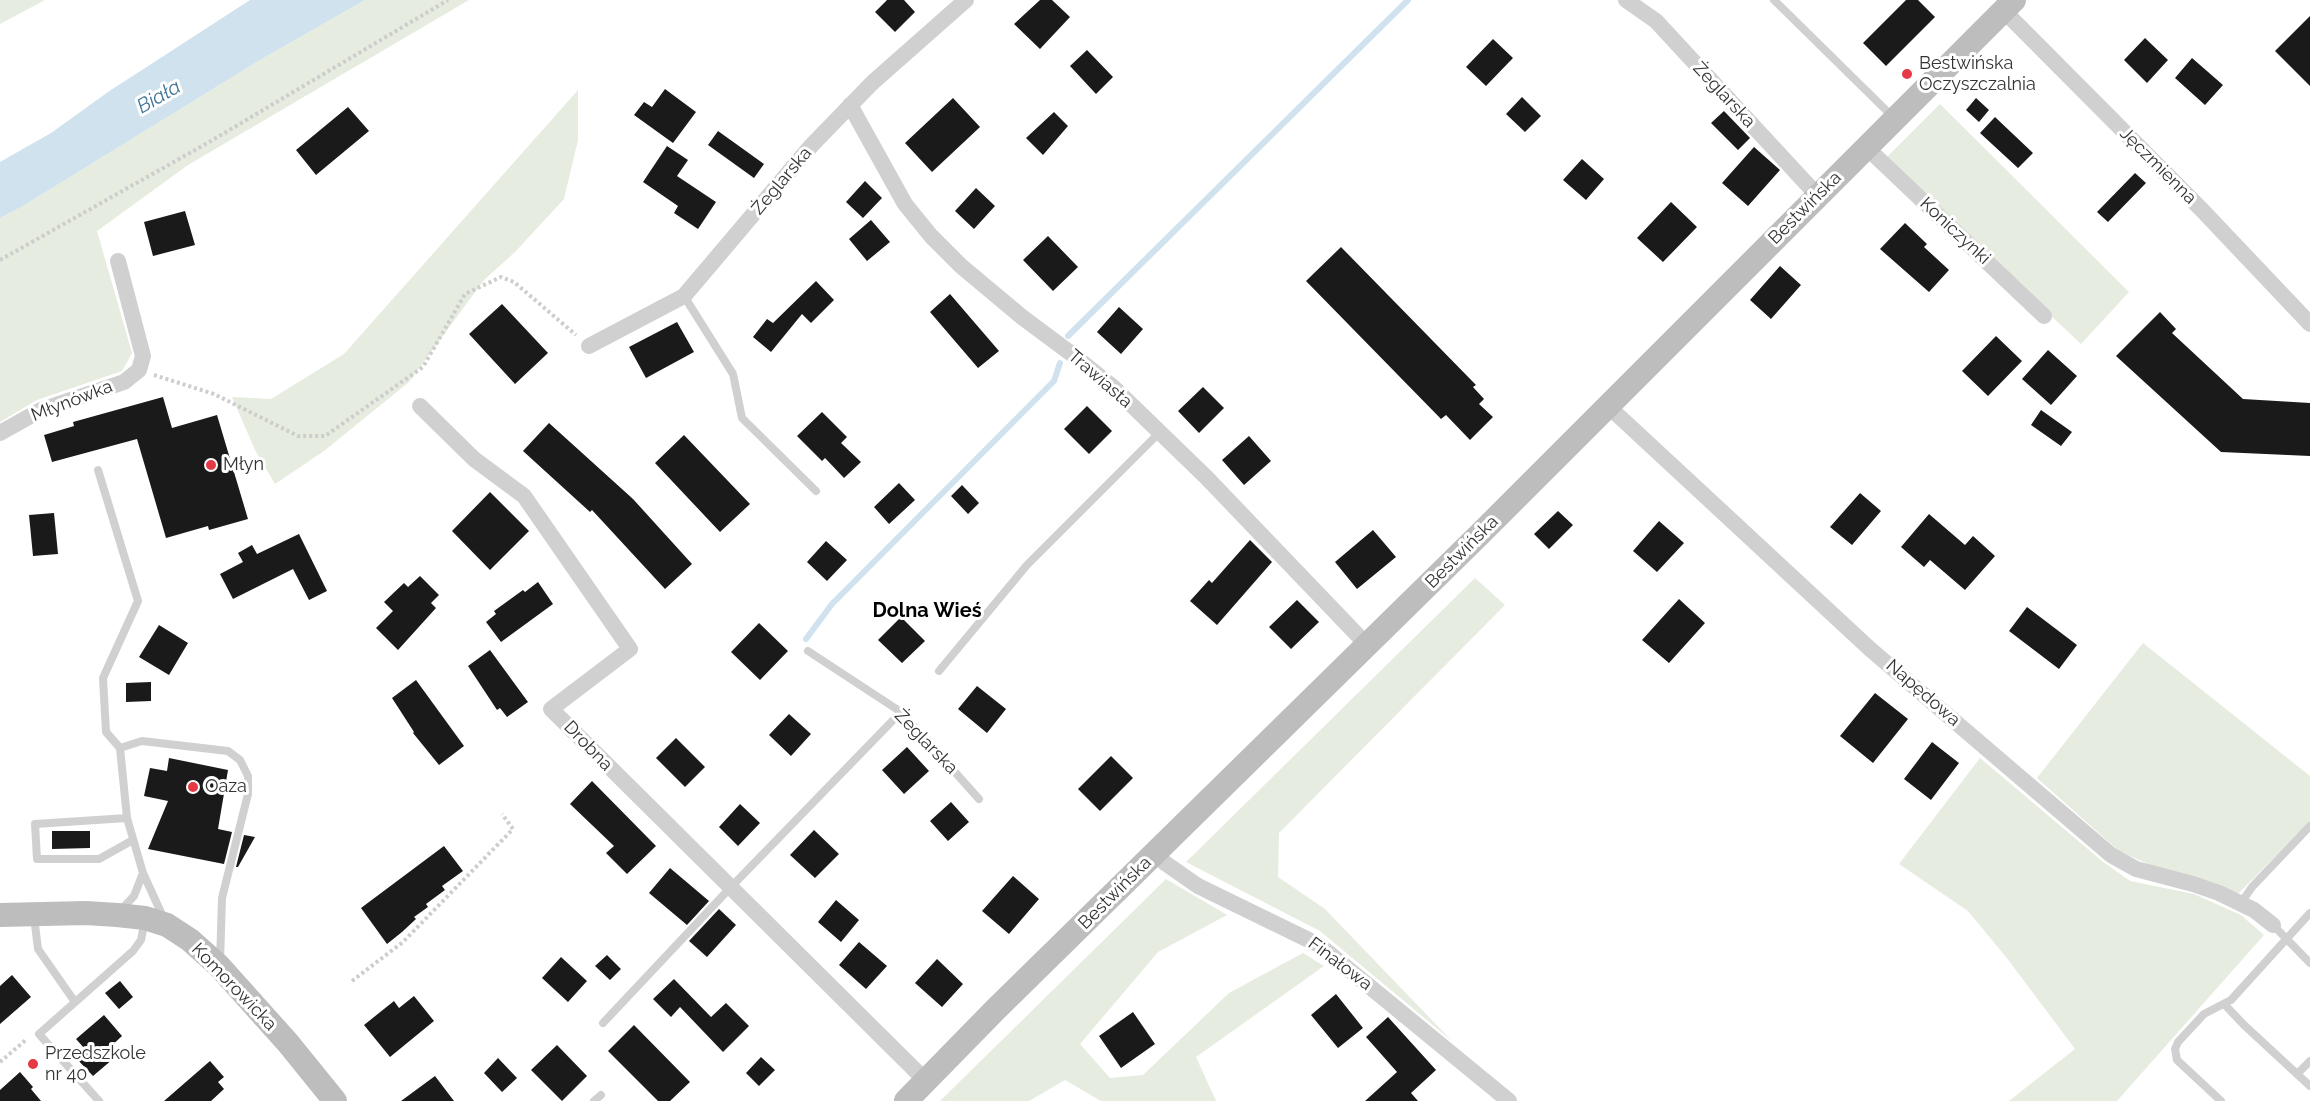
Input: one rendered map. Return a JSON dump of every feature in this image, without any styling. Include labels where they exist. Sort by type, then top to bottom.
[{"type":"street","name":"Żeglarska","points":[[589,346],[684,297],[811,146],[872,83],[966,0]]},
{"type":"street","name":"Żeglarska","points":[[1626,0],[1656,21],[1818,196]]},
{"type":"street","name":"Bestwińska","points":[[906,1101],[1608,406],[2009,5]]},
{"type":"street","name":"Jęczmienna","points":[[2009,5],[2310,324]]},
{"type":"street","name":"Trawiasta","points":[[850,105],[905,204],[931,236],[961,266],[1022,317],[1113,387],[1206,477],[1366,645]]},
{"type":"street","name":"Koniczynki","points":[[1866,147],[2044,316]]},
{"type":"street","points":[[118,261],[143,356],[139,370]]},
{"type":"street","name":"Młynówka","points":[[0,434],[41,410],[124,382],[139,370]]},
{"type":"street","name":"Drobna","points":[[420,406],[474,459],[524,496],[630,649],[551,709],[926,1081]]},
{"type":"street","name":"Napędowa","points":[[1608,406],[1870,649],[2111,855],[2136,868],[2193,884],[2241,903],[2273,925]]},
{"type":"street","name":"Finałowa","points":[[1155,853],[1165,863],[1198,886],[1319,945],[1509,1101]]},
{"type":"street","name":"Komorowicka","points":[[0,915],[117,915],[156,922],[190,940],[219,966],[288,1043],[334,1101]]},
{"type":"lane","points":[[1774,0],[1894,119]]},
{"type":"lane","points":[[684,297],[733,374],[742,418],[816,491]]},
{"type":"lane","points":[[939,671],[1027,565],[1160,432]]},
{"type":"lane","points":[[98,470],[138,601],[103,678],[106,732],[120,748],[127,818],[156,922],[133,951],[39,1034],[99,1101]]},
{"type":"lane","name":"Żeglarska","points":[[808,651],[902,712],[979,799]]},
{"type":"lane","points":[[603,1023],[731,887],[902,712]]},
{"type":"lane","points":[[120,748],[142,741],[228,751],[240,760],[248,776],[248,794],[222,898],[219,966]]},
{"type":"lane","points":[[127,818],[35,824],[37,859],[99,859],[133,840]]},
{"type":"lane","points":[[2241,903],[2252,887],[2310,826]]},
{"type":"lane","points":[[117,915],[134,896],[143,873]]},
{"type":"lane","points":[[34,914],[38,949],[75,1002]]},
{"type":"lane","points":[[2220,1101],[2177,1060],[2175,1049],[2178,1042],[2204,1014],[2225,1005],[2310,914]]},
{"type":"lane","points":[[2273,925],[2310,963]]},
{"type":"lane","points":[[2225,1005],[2310,1086]]},
{"type":"lane","points":[[2297,1074],[2310,1061]]},
{"type":"lane","points":[[594,1101],[601,1095]]},
{"type":"path","points":[[0,260],[220,136],[448,0]]},
{"type":"path","points":[[139,370],[214,394],[298,436],[326,436],[423,367],[465,294],[501,277],[514,282],[589,346]]},
{"type":"path","points":[[352,981],[403,942],[513,829],[502,814]]},
{"type":"path","points":[[0,1062],[27,1039]]},
{"type":"shaded area","points":[[0,0],[45,0],[0,24]]},
{"type":"shaded area","points":[[365,0],[469,0],[188,165],[97,231],[132,353],[122,371],[37,400],[0,422],[0,218],[260,60]]},
{"type":"shaded area","points":[[578,90],[578,140],[564,199],[515,252],[484,280],[409,382],[324,451],[275,484],[255,450],[232,397],[271,399],[344,354]]},
{"type":"shaded area","points":[[1940,104],[2129,292],[2081,344],[1885,159]]},
{"type":"shaded area","points":[[1475,578],[1505,605],[1279,833],[1278,877],[1325,909],[1452,1041],[1320,931],[1186,862]]},
{"type":"shaded area","points":[[2143,643],[2310,776],[2310,821],[2238,894],[2155,867],[2119,851],[2037,778]]},
{"type":"shaded area","points":[[1980,758],[2102,861],[2130,881],[2194,894],[2241,915],[2264,935],[2117,1101],[2009,1101],[2075,1049],[2006,957],[1968,911],[1899,864]]},
{"type":"shaded area","points":[[1166,879],[1227,915],[1158,952],[1080,1044],[1110,1078],[1143,1075],[1229,993],[1303,953],[1324,966],[1196,1057],[1216,1101],[1101,1101],[1065,1080],[1029,1101],[940,1101]]},
{"type":"water","name":"Biała","points":[[250,0],[365,0],[260,60],[0,218],[0,162],[51,133],[108,92]]},
{"type":"building","points":[[887,0],[904,0],[915,12],[895,32],[875,12]]},
{"type":"building","points":[[1040,0],[1052,0],[1070,17],[1040,49],[1014,24]]},
{"type":"building","points":[[1906,0],[1918,0],[1935,17],[1886,66],[1863,43]]},
{"type":"building","points":[[2310,16],[2310,86],[2275,51]]},
{"type":"building","points":[[2145,38],[2168,60],[2147,83],[2124,60]]},
{"type":"building","points":[[1493,39],[1513,58],[1486,86],[1466,67]]},
{"type":"building","points":[[1087,50],[1113,77],[1096,94],[1070,66]]},
{"type":"building","points":[[2192,58],[2223,85],[2205,105],[2175,78]]},
{"type":"building","points":[[665,89],[696,112],[673,143],[634,115],[644,102],[652,107]]},
{"type":"building","points":[[1522,97],[1541,116],[1525,132],[1506,114]]},
{"type":"building","points":[[953,98],[980,127],[932,172],[905,143]]},
{"type":"building","points":[[1976,98],[1989,110],[1979,122],[1966,110]]},
{"type":"building","points":[[348,107],[369,131],[316,175],[296,150]]},
{"type":"building","points":[[1724,111],[1750,138],[1738,150],[1711,123]]},
{"type":"building","points":[[1054,112],[1068,126],[1043,155],[1026,138]]},
{"type":"building","points":[[1995,117],[2033,153],[2018,168],[1980,133]]},
{"type":"building","points":[[718,131],[764,164],[754,178],[708,145]]},
{"type":"building","points":[[667,146],[688,160],[677,176],[716,202],[698,229],[674,213],[678,206],[643,182]]},
{"type":"building","points":[[1754,147],[1780,170],[1748,206],[1722,183]]},
{"type":"building","points":[[1582,159],[1604,179],[1586,200],[1563,180]]},
{"type":"building","points":[[2135,173],[2146,183],[2108,222],[2097,212]]},
{"type":"building","points":[[865,181],[882,198],[863,218],[846,202]]},
{"type":"building","points":[[976,188],[995,206],[974,229],[955,211]]},
{"type":"building","points":[[1671,202],[1697,227],[1663,262],[1637,238]]},
{"type":"building","points":[[185,211],[195,245],[153,256],[144,222]]},
{"type":"building","points":[[871,220],[890,242],[867,261],[849,239]]},
{"type":"building","points":[[1905,223],[1927,244],[1924,247],[1949,270],[1929,292],[1880,249]]},
{"type":"building","points":[[1048,236],[1078,267],[1053,291],[1023,260]]},
{"type":"building","points":[[1341,247],[1476,385],[1473,387],[1484,399],[1479,404],[1493,417],[1470,440],[1446,415],[1441,419],[1306,281]]},
{"type":"building","points":[[1780,266],[1801,285],[1771,319],[1750,300]]},
{"type":"building","points":[[816,281],[834,300],[811,323],[802,314],[771,352],[753,337],[767,319],[773,323]]},
{"type":"building","points":[[950,294],[999,351],[978,368],[930,312]]},
{"type":"building","points":[[502,304],[548,353],[515,384],[469,334]]},
{"type":"building","points":[[1119,307],[1143,329],[1121,354],[1097,332]]},
{"type":"building","points":[[2160,312],[2176,329],[2172,333],[2243,399],[2310,403],[2310,456],[2221,452],[2116,356]]},
{"type":"building","points":[[677,322],[694,352],[646,378],[629,347]]},
{"type":"building","points":[[1996,336],[2022,361],[1988,396],[1962,371]]},
{"type":"building","points":[[2048,350],[2077,376],[2051,405],[2022,379]]},
{"type":"building","points":[[1203,387],[1224,408],[1199,433],[1178,411]]},
{"type":"building","name":"Młyn","points":[[163,397],[172,428],[217,415],[248,519],[209,530],[208,526],[166,538],[137,439],[52,462],[44,435],[74,426],[73,422]]},
{"type":"building","points":[[1087,406],[1112,431],[1089,454],[1064,429]]},
{"type":"building","points":[[2041,410],[2072,432],[2061,446],[2031,425]]},
{"type":"building","points":[[822,412],[847,437],[841,443],[861,462],[844,478],[825,458],[822,461],[797,436]]},
{"type":"building","points":[[549,423],[633,499],[692,564],[665,589],[592,510],[590,512],[523,451]]},
{"type":"building","points":[[684,435],[750,504],[720,532],[655,463]]},
{"type":"building","points":[[1249,436],[1271,461],[1244,485],[1222,460]]},
{"type":"building","points":[[899,483],[915,500],[889,524],[874,507]]},
{"type":"building","points":[[962,485],[979,503],[968,514],[951,496]]},
{"type":"building","points":[[490,492],[529,531],[490,570],[452,531]]},
{"type":"building","points":[[1860,493],[1881,511],[1852,545],[1830,527]]},
{"type":"building","points":[[1558,511],[1573,525],[1549,549],[1534,534]]},
{"type":"building","points":[[54,513],[58,554],[33,556],[29,515]]},
{"type":"building","points":[[1929,514],[1965,545],[1973,536],[1995,556],[1965,590],[1930,560],[1924,567],[1901,547]]},
{"type":"building","points":[[1659,521],[1684,543],[1657,572],[1633,551]]},
{"type":"building","points":[[1373,530],[1396,557],[1357,589],[1335,562]]},
{"type":"building","points":[[299,534],[327,591],[309,600],[293,569],[233,599],[220,574],[243,562],[238,553],[252,545],[257,554]]},
{"type":"building","points":[[1250,540],[1272,562],[1217,625],[1190,601],[1209,580],[1212,583]]},
{"type":"building","points":[[826,541],[847,560],[827,581],[807,562]]},
{"type":"building","points":[[420,576],[439,595],[431,603],[436,608],[398,650],[376,628],[393,611],[384,602],[404,583],[408,587]]},
{"type":"building","points":[[538,582],[553,604],[501,642],[486,622],[496,614],[494,611]]},
{"type":"building","points":[[1679,599],[1705,623],[1669,663],[1642,640]]},
{"type":"building","points":[[1297,600],[1319,622],[1291,649],[1269,627]]},
{"type":"building","points":[[2027,607],[2077,645],[2059,669],[2009,631]]},
{"type":"building","points":[[901,617],[925,641],[902,663],[878,640]]},
{"type":"building","points":[[759,623],[788,651],[760,680],[731,652]]},
{"type":"building","points":[[159,625],[188,643],[169,675],[139,657]]},
{"type":"building","points":[[490,650],[528,702],[507,717],[500,708],[497,710],[468,666]]},
{"type":"building","points":[[416,680],[464,746],[439,765],[413,733],[392,698]]},
{"type":"building","points":[[151,682],[151,701],[126,702],[126,683]]},
{"type":"building","points":[[977,686],[1006,709],[987,733],[958,709]]},
{"type":"building","points":[[1875,693],[1908,719],[1873,763],[1840,736]]},
{"type":"building","points":[[789,714],[811,734],[791,756],[769,735]]},
{"type":"building","points":[[676,738],[705,767],[685,787],[656,758]]},
{"type":"building","points":[[1932,742],[1959,763],[1931,800],[1904,779]]},
{"type":"building","points":[[907,747],[929,771],[904,794],[882,770]]},
{"type":"building","points":[[1111,756],[1133,778],[1100,811],[1078,789]]},
{"type":"building","points":[[169,758],[228,770],[218,829],[232,832],[224,864],[148,849],[168,801],[144,796],[150,768],[167,771]]},
{"type":"building","points":[[592,781],[656,846],[627,874],[606,853],[614,846],[570,804]]},
{"type":"building","points":[[951,802],[969,822],[948,841],[930,821]]},
{"type":"building","points":[[740,804],[760,823],[738,846],[719,827]]},
{"type":"building","points":[[814,830],[839,854],[815,878],[790,855]]},
{"type":"building","points":[[52,831],[90,831],[90,848],[52,849]]},
{"type":"building","points":[[244,835],[255,837],[236,867]]},
{"type":"building","points":[[444,846],[463,871],[442,886],[445,890],[426,904],[428,907],[414,917],[416,919],[387,944],[361,908]]},
{"type":"building","points":[[670,868],[709,901],[687,925],[649,893]]},
{"type":"building","points":[[1013,876],[1039,899],[1009,934],[982,911]]},
{"type":"building","points":[[836,900],[859,920],[841,942],[818,922]]},
{"type":"building","points":[[719,909],[736,925],[707,957],[689,941]]},
{"type":"building","points":[[859,942],[887,966],[866,989],[839,965]]},
{"type":"building","points":[[607,955],[621,969],[610,980],[595,966]]},
{"type":"building","points":[[561,957],[587,981],[568,1002],[542,978]]},
{"type":"building","points":[[937,959],[963,984],[942,1007],[915,983]]},
{"type":"building","points":[[12,975],[31,997],[0,1024],[0,986]]},
{"type":"building","points":[[674,979],[711,1017],[726,1003],[749,1026],[723,1052],[680,1007],[671,1017],[653,999]]},
{"type":"building","points":[[120,981],[133,997],[119,1009],[105,993]]},
{"type":"building","points":[[1336,994],[1363,1028],[1338,1048],[1311,1015]]},
{"type":"building","points":[[414,996],[434,1021],[390,1057],[364,1025],[394,1001],[399,1008]]},
{"type":"building","points":[[1133,1012],[1155,1044],[1121,1068],[1099,1036]]},
{"type":"building","points":[[104,1015],[122,1036],[106,1051],[113,1059],[93,1076],[74,1056],[84,1048],[76,1039]]},
{"type":"building","points":[[1388,1017],[1436,1070],[1411,1093],[1418,1101],[1365,1101],[1397,1072],[1366,1037]]},
{"type":"building","points":[[634,1025],[690,1082],[670,1101],[658,1101],[608,1051]]},
{"type":"building","points":[[557,1045],[587,1076],[562,1101],[531,1070]]},
{"type":"building","points":[[761,1057],[775,1070],[759,1086],[746,1073]]},
{"type":"building","points":[[498,1058],[517,1078],[502,1092],[484,1073]]},
{"type":"building","points":[[210,1061],[224,1077],[218,1082],[224,1089],[211,1101],[164,1101]]},
{"type":"building","points":[[20,1072],[41,1101],[0,1101],[0,1090]]},
{"type":"building","points":[[435,1076],[454,1101],[401,1101]]},
{"type":"waterway","points":[[1068,336],[1408,0]]},
{"type":"waterway","points":[[806,639],[832,604],[1054,381],[1060,363]]},
{"type":"place","name":"Bestwińska Oczyszczalnia","points":[[1907,74]]},
{"type":"place","name":"Młyn","points":[[211,465]]},
{"type":"place","name":"Oaza","points":[[193,787]]},
{"type":"place","name":"Przedszkole nr 40","points":[[33,1064]]},
{"type":"district","name":"Dolna Wieś","points":[[927,611]]}]
